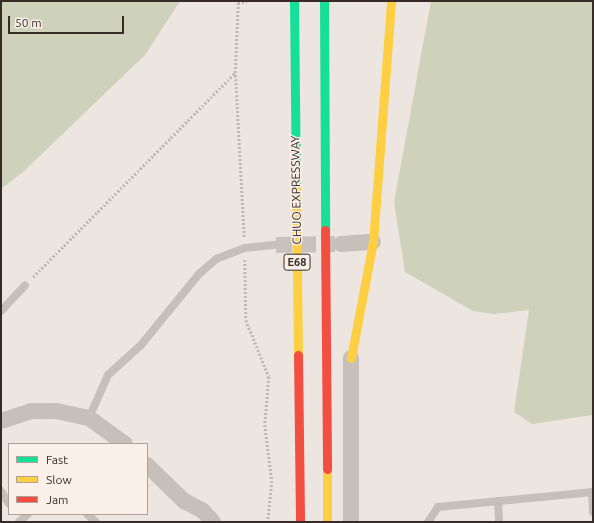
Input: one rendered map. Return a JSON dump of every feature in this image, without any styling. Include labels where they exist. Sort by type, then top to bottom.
[{"type":"main road","name":"CHUO EXPRESSWAY","points":[[294,1],[300,522]]},
{"type":"main road","name":"E68","points":[[324,1],[327,522]]},
{"type":"main road","points":[[351,358],[373,242],[391,1]]},
{"type":"street","points":[[341,244],[373,242]]},
{"type":"street","points":[[351,358],[351,522]]},
{"type":"street","points":[[1,421],[31,411],[56,411],[89,418],[124,443]]},
{"type":"street","points":[[148,466],[184,501],[202,510],[213,522]]},
{"type":"lane","points":[[89,418],[108,375],[141,345],[199,274],[216,259],[245,248],[276,245]]},
{"type":"lane","points":[[1,311],[25,285]]},
{"type":"lane","points":[[1,491],[8,502]]},
{"type":"lane","points":[[428,522],[438,507],[592,492],[593,512]]},
{"type":"lane","points":[[498,501],[500,522]]},
{"type":"lane","points":[[88,515],[96,522]]},
{"type":"path","points":[[25,285],[235,73]]},
{"type":"green space","points":[[1,1],[180,1],[145,55],[23,172],[1,189]]},
{"type":"green space","points":[[431,1],[593,1],[593,415],[532,424],[514,412],[529,310],[494,314],[473,311],[405,272],[394,202]]},
{"type":"tunnel","points":[[276,245],[335,244]]},
{"type":"traffic: fast","points":[[294,1],[296,188]]},
{"type":"traffic: fast","points":[[324,1],[325,230]]},
{"type":"traffic: slow","points":[[351,358],[373,242],[391,1]]},
{"type":"traffic: slow","points":[[296,188],[298,355]]},
{"type":"traffic: slow","points":[[327,469],[327,522]]},
{"type":"traffic: jam","points":[[325,230],[327,469]]},
{"type":"traffic: jam","points":[[298,355],[300,522]]}]
